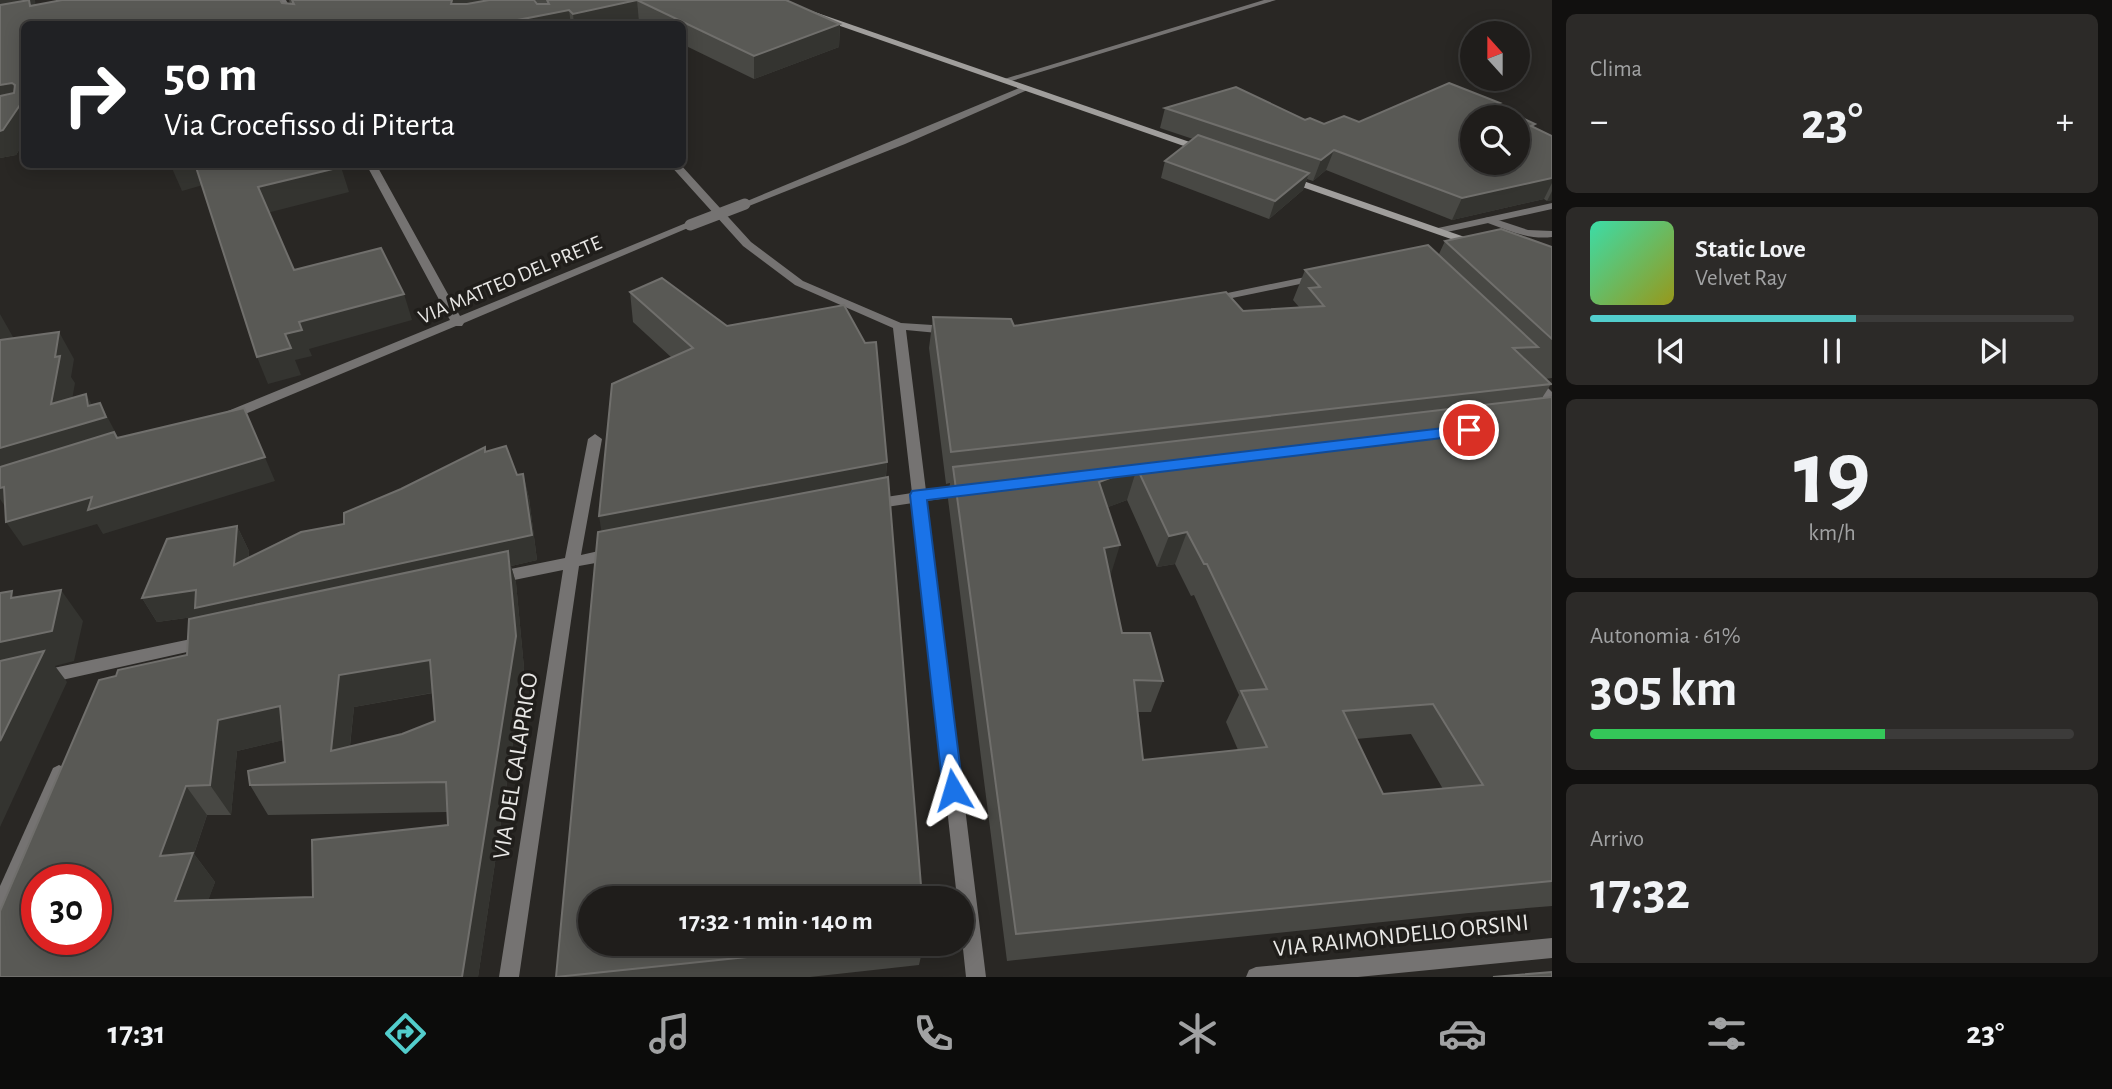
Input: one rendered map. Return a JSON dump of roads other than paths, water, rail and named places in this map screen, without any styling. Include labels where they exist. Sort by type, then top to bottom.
[{"type":"street","points":[[282,0],[293,21]]},
{"type":"street","points":[[1005,80],[1272,0]]},
{"type":"street","points":[[790,6],[1220,155]]},
{"type":"street","name":"VIA MATTEO DEL PRETE","points":[[215,421],[690,225],[902,142],[1027,88]]},
{"type":"street","points":[[373,168],[458,323]]},
{"type":"street","points":[[678,168],[747,244],[799,283],[900,326],[967,332]]},
{"type":"street","points":[[1284,178],[1489,249]]},
{"type":"street","points":[[1438,231],[1552,206]]},
{"type":"street","points":[[1489,220],[1522,232],[1542,236],[1552,234]]},
{"type":"street","points":[[1196,303],[1327,275]]},
{"type":"street","points":[[900,326],[976,977]]},
{"type":"street","points":[[1523,371],[1552,399]]},
{"type":"street","name":"VIA DEL CALAPRICO","points":[[509,977],[572,562],[595,439]]},
{"type":"street","points":[[851,508],[918,495],[987,487]]},
{"type":"street","points":[[476,583],[625,551]]},
{"type":"street","points":[[27,681],[217,639]]},
{"type":"street","points":[[97,687],[108,663]]},
{"type":"street","points":[[0,908],[65,761]]},
{"type":"street","name":"VIA RAIMONDELLO ORSINI","points":[[1255,977],[1552,948]]}]
